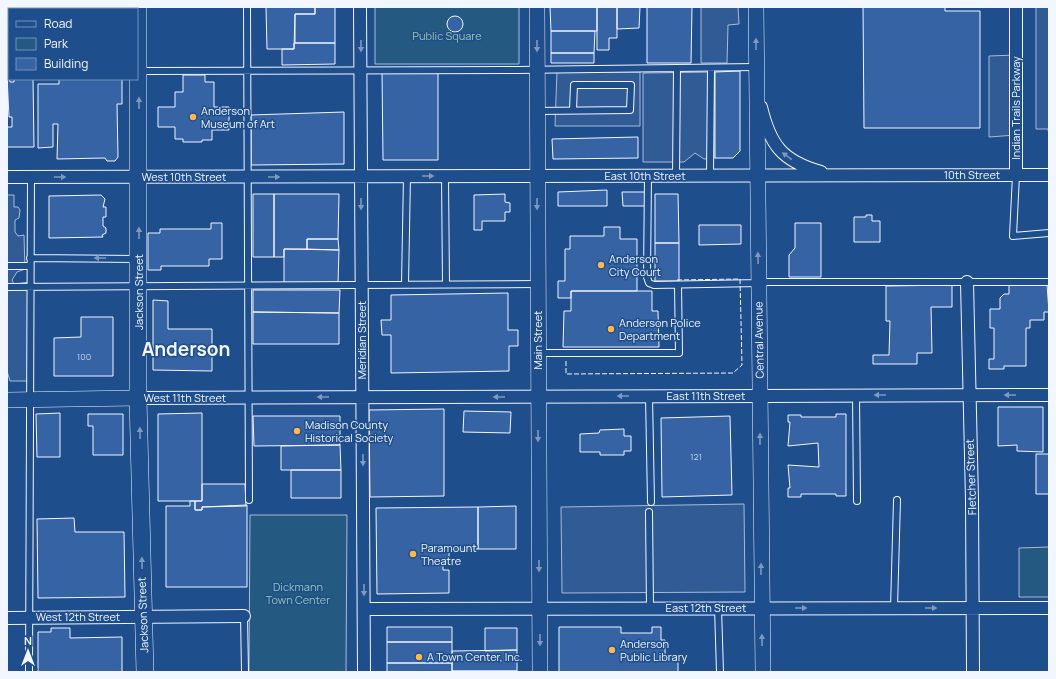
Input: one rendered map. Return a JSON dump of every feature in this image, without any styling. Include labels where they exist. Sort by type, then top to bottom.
[{"type":"main road","name":"Jackson Street","points":[[138,7],[138,398],[145,672]]},
{"type":"street","name":"Meridian Street","points":[[360,7],[364,672]]},
{"type":"street","name":"Main Street","points":[[537,7],[540,672]]},
{"type":"street","name":"Central Avenue","points":[[756,7],[763,672]]},
{"type":"street","name":"Indian Trails Parkway","points":[[1016,7],[1016,175],[1049,175]]},
{"type":"street","points":[[756,88],[770,136],[785,156],[812,169],[828,174],[850,175]]},
{"type":"street","name":"10th Street","points":[[929,175],[1016,175]]},
{"type":"street","name":"East 10th Street","points":[[361,176],[929,175]]},
{"type":"street","name":"West 10th Street","points":[[7,178],[361,176]]},
{"type":"street","name":"Fletcher Street","points":[[966,282],[973,672]]},
{"type":"street","name":"East 11th Street","points":[[362,397],[1049,395]]},
{"type":"street","name":"West 11th Street","points":[[7,400],[362,397]]},
{"type":"street","name":"East 12th Street","points":[[364,609],[1049,608]]},
{"type":"street","name":"West 12th Street","points":[[7,618],[244,616]]},
{"type":"lane","points":[[247,7],[246,177],[249,500]]},
{"type":"lane","points":[[138,71],[537,70],[756,67]]},
{"type":"lane","points":[[676,176],[677,68]]},
{"type":"lane","points":[[710,175],[711,68]]},
{"type":"lane","points":[[537,111],[630,110],[631,85],[574,85],[573,110]]},
{"type":"lane","points":[[1016,175],[1013,236],[1049,233]]},
{"type":"lane","points":[[405,284],[407,176]]},
{"type":"lane","points":[[445,176],[446,284]]},
{"type":"lane","points":[[648,176],[647,277],[649,283],[654,285],[759,282],[1049,282]]},
{"type":"lane","points":[[29,672],[28,618],[31,177]]},
{"type":"lane","points":[[30,258],[139,259]]},
{"type":"lane","points":[[7,266],[30,266]]},
{"type":"lane","points":[[7,287],[538,284]]},
{"type":"lane","points":[[538,353],[679,353],[678,285]]},
{"type":"lane","points":[[856,395],[857,501]]},
{"type":"lane","points":[[649,396],[651,502]]},
{"type":"lane","points":[[894,608],[897,500]]},
{"type":"lane","points":[[649,512],[650,608]]},
{"type":"lane","points":[[718,608],[720,672]]},
{"type":"lane","points":[[244,616],[245,672]]},
{"type":"green space","name":"Public Square","points":[[375,7],[519,7],[519,64],[375,64]]},
{"type":"green space","name":"Dickmann Town Center","points":[[250,515],[347,515],[346,672],[249,672]]},
{"type":"green space","points":[[1049,547],[1049,597],[1019,597],[1019,548]]},
{"type":"shaded area","points":[[701,7],[738,7],[739,24],[728,25],[727,63],[701,63]]},
{"type":"shaded area","points":[[1036,7],[1049,7],[1049,136],[1048,129],[1036,129]]},
{"type":"shaded area","points":[[1016,55],[1016,135],[989,137],[989,56]]},
{"type":"shaded area","points":[[557,71],[640,72],[640,126],[555,126]]},
{"type":"shaded area","points":[[715,72],[715,158],[704,159],[695,153],[684,162],[643,162],[643,73]]},
{"type":"shaded area","points":[[7,195],[14,195],[14,207],[18,207],[20,210],[19,218],[15,220],[15,232],[18,236],[24,235],[25,269],[17,272],[12,280],[14,284],[30,282],[29,381],[10,381],[7,371]]},
{"type":"shaded area","points":[[744,504],[745,592],[562,593],[561,507]]},
{"type":"building","points":[[39,7],[106,7],[106,8]]},
{"type":"building","points":[[266,7],[315,7],[315,14],[295,14],[294,49],[267,49]]},
{"type":"building","points":[[315,7],[335,7],[335,43],[295,43],[295,14],[315,14]]},
{"type":"building","points":[[550,7],[597,7],[597,31],[551,31]]},
{"type":"building","points":[[597,7],[617,7],[617,38],[609,38],[609,50],[597,50]]},
{"type":"building","points":[[617,7],[640,7],[639,28],[617,29]]},
{"type":"building","points":[[647,7],[692,7],[691,63],[647,63]]},
{"type":"building","points":[[863,7],[945,7],[945,11],[980,11],[980,128],[864,128]]},
{"type":"building","points":[[455,16],[462,21],[463,24],[458,31],[455,32],[448,27],[447,24],[452,17]]},
{"type":"building","points":[[551,31],[595,31],[594,53],[551,53]]},
{"type":"building","points":[[294,43],[335,43],[335,64],[282,65],[282,49],[294,49]]},
{"type":"building","points":[[551,53],[594,53],[594,63],[551,63]]},
{"type":"building","points":[[740,71],[740,151],[733,158],[715,158],[715,72]]},
{"type":"building","points":[[382,72],[438,72],[438,160],[383,160]]},
{"type":"building","name":"Anderson Museum of Art","points":[[183,75],[205,75],[205,82],[214,82],[214,107],[229,107],[229,130],[212,130],[212,140],[202,140],[202,142],[183,142],[183,139],[175,139],[175,127],[158,127],[158,107],[175,107],[175,92],[183,92]]},
{"type":"building","points":[[7,76],[10,82],[14,82],[14,80],[33,80],[34,147],[7,147],[7,127],[12,127],[12,117],[9,117]]},
{"type":"building","points":[[59,80],[122,80],[122,104],[117,104],[118,157],[115,161],[107,161],[105,158],[57,159],[58,124],[53,124],[53,147],[38,148],[38,84],[59,84]]},
{"type":"building","points":[[344,112],[344,164],[251,165],[251,115]]},
{"type":"building","points":[[638,137],[638,158],[553,159],[552,139]]},
{"type":"building","points":[[607,190],[607,206],[558,206],[558,192]]},
{"type":"building","points":[[622,192],[645,192],[646,206],[623,206]]},
{"type":"building","points":[[253,194],[274,194],[274,257],[253,257]]},
{"type":"building","points":[[274,194],[339,194],[338,239],[307,239],[307,249],[284,249],[284,257],[274,257]]},
{"type":"building","points":[[505,194],[505,202],[510,203],[510,212],[505,212],[505,221],[482,221],[482,230],[474,230],[474,195]]},
{"type":"building","points":[[655,194],[678,194],[679,243],[655,243]]},
{"type":"building","points":[[101,195],[105,199],[103,207],[106,207],[106,217],[103,217],[103,226],[106,228],[106,233],[102,235],[103,237],[49,238],[49,196]]},
{"type":"building","points":[[866,215],[872,215],[872,221],[880,221],[880,242],[854,242],[854,217],[866,217]]},
{"type":"building","points":[[211,223],[222,223],[222,259],[209,259],[209,266],[161,266],[161,270],[148,270],[148,233],[160,233],[160,229],[211,229]]},
{"type":"building","points":[[795,223],[821,223],[821,277],[789,277],[789,255],[795,248]]},
{"type":"building","points":[[699,225],[741,225],[741,244],[699,245]]},
{"type":"building","name":"Anderson City Court","points":[[604,227],[620,227],[620,239],[637,239],[637,291],[571,291],[571,298],[558,298],[558,281],[565,281],[565,249],[570,249],[570,236],[604,236]]},
{"type":"building","points":[[307,239],[338,239],[339,250],[307,249]]},
{"type":"building","points":[[655,243],[679,243],[679,281],[655,281]]},
{"type":"building","points":[[284,249],[339,250],[338,284],[284,284]]},
{"type":"building","points":[[1047,284],[1049,312],[1044,312],[1044,320],[1030,320],[1030,328],[1026,328],[1026,366],[1004,366],[1004,369],[989,369],[989,359],[994,359],[994,328],[990,328],[990,309],[1000,309],[1000,298],[1004,294],[1009,294],[1009,285]]},
{"type":"building","points":[[952,285],[952,307],[931,307],[932,353],[917,353],[917,364],[873,364],[873,355],[889,355],[890,321],[886,321],[886,286]]},
{"type":"building","points":[[253,290],[340,290],[339,313],[253,312]]},
{"type":"building","name":"Anderson Police Department","points":[[571,291],[652,291],[652,311],[658,311],[659,347],[563,347],[564,311],[571,311]]},
{"type":"building","points":[[508,293],[508,330],[518,330],[518,346],[509,346],[509,371],[391,373],[391,335],[382,335],[381,320],[391,320],[391,295]]},
{"type":"building","points":[[153,300],[168,301],[168,329],[212,329],[212,371],[153,370]]},
{"type":"building","points":[[253,312],[339,313],[339,344],[253,344]]},
{"type":"building","points":[[81,317],[113,317],[113,376],[54,376],[54,338],[81,337]]},
{"type":"building","points":[[998,407],[1043,407],[1043,452],[1017,451],[1017,445],[998,446]]},
{"type":"building","points":[[444,409],[444,496],[370,497],[369,410]]},
{"type":"building","points":[[464,411],[511,412],[510,433],[463,432]]},
{"type":"building","points":[[60,413],[60,457],[37,457],[36,414]]},
{"type":"building","points":[[202,413],[202,501],[158,501],[158,414]]},
{"type":"building","points":[[88,414],[123,414],[123,455],[93,455],[93,426],[88,426]]},
{"type":"building","points":[[836,414],[846,414],[846,496],[836,496],[836,494],[801,494],[801,497],[788,497],[788,488],[790,488],[788,465],[819,467],[818,443],[788,446],[790,422],[788,422],[788,415],[801,415],[801,417],[836,417]]},
{"type":"building","name":"Madison County Historical Society","points":[[253,416],[340,416],[340,445],[254,446]]},
{"type":"building","points":[[730,416],[732,495],[662,497],[661,418]]},
{"type":"building","points":[[624,429],[624,436],[631,436],[631,451],[624,451],[624,455],[600,455],[600,452],[580,452],[580,434],[599,433],[600,430]]},
{"type":"building","points":[[340,445],[341,470],[281,470],[281,446]]},
{"type":"building","points":[[1036,454],[1049,454],[1049,494],[1036,494]]},
{"type":"building","points":[[291,470],[341,470],[341,498],[291,498]]},
{"type":"building","points":[[202,484],[245,484],[246,506],[202,507],[202,510],[195,510],[195,501],[202,501]]},
{"type":"building","points":[[190,501],[195,501],[195,510],[202,510],[202,507],[247,505],[247,587],[166,587],[166,506],[190,506]]},
{"type":"building","points":[[516,506],[516,549],[478,549],[478,507]]},
{"type":"building","name":"Paramount Theatre","points":[[478,507],[478,549],[449,549],[449,559],[443,559],[443,570],[449,570],[449,593],[377,594],[376,508]]},
{"type":"building","points":[[74,518],[75,532],[124,532],[125,597],[38,598],[37,519]]},
{"type":"building","points":[[387,627],[452,627],[452,642],[387,642]]},
{"type":"building","name":"Anderson Public Library","points":[[559,627],[621,627],[621,633],[652,633],[652,627],[661,627],[661,640],[665,640],[665,659],[678,659],[678,672],[559,672]]},
{"type":"building","points":[[51,628],[70,628],[70,638],[122,637],[122,672],[38,672],[38,632],[51,632]]},
{"type":"building","points":[[485,628],[517,628],[517,650],[485,651]]},
{"type":"building","name":"A Town Center, Inc.","points":[[387,642],[452,642],[452,663],[387,663]]},
{"type":"building","points":[[517,650],[517,671],[452,671],[452,651]]},
{"type":"building","points":[[387,663],[452,663],[452,672],[387,672]]},
{"type":"building","points":[[517,671],[517,672],[452,672]]},
{"type":"fence","points":[[566,361],[566,374],[733,373],[742,365],[740,279],[676,280]]},
{"type":"place","name":"Anderson Museum of Art","points":[[193,117]]},
{"type":"place","name":"Anderson City Court","points":[[601,265]]},
{"type":"place","name":"Anderson Police Department","points":[[611,329]]},
{"type":"place","name":"Madison County Historical Society","points":[[297,431]]},
{"type":"place","name":"Paramount Theatre","points":[[413,554]]},
{"type":"place","name":"Anderson Public Library","points":[[612,650]]},
{"type":"place","name":"A Town Center, Inc.","points":[[419,657]]},
{"type":"district","name":"Anderson","points":[[186,349]]}]
